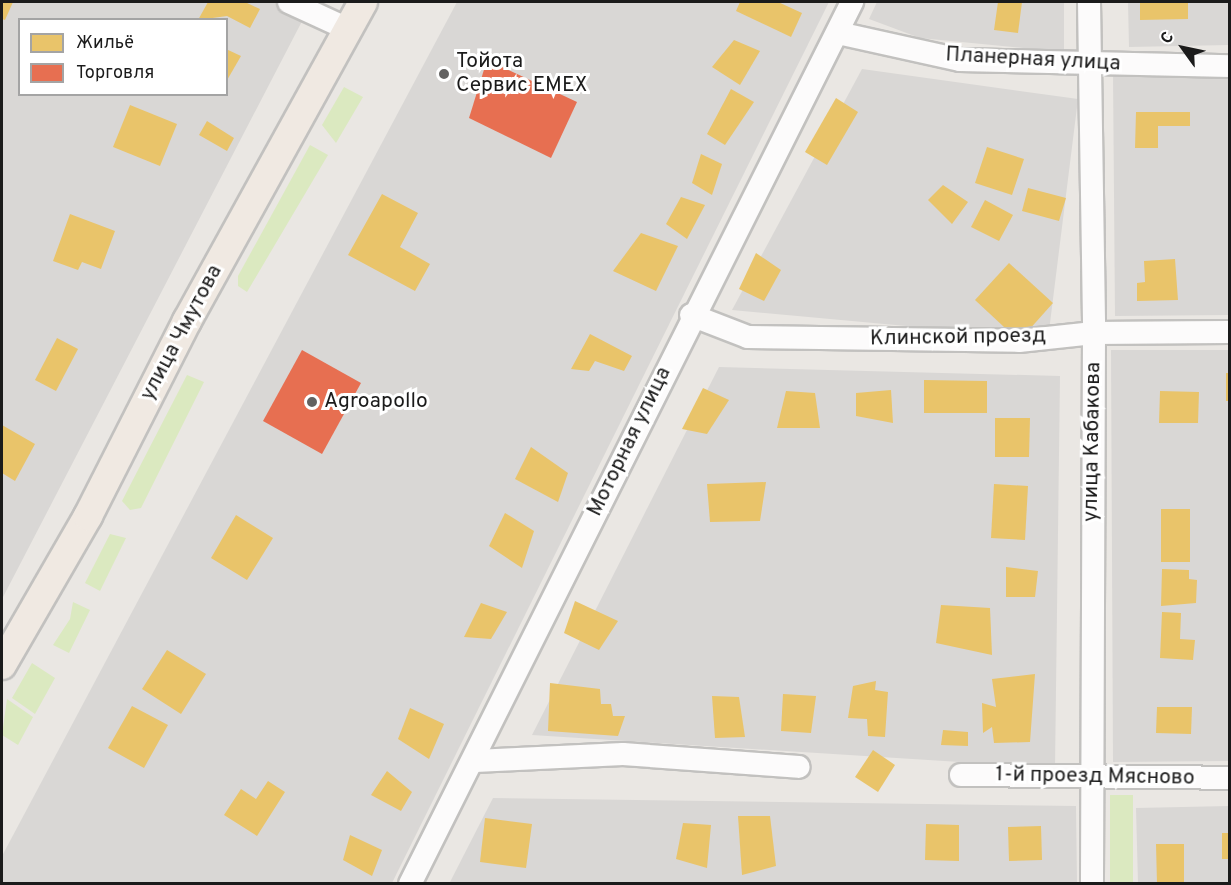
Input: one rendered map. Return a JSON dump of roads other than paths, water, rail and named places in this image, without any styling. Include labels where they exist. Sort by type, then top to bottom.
[{"type":"main road","name":"улица Чмутова","points":[[2,665],[88,516],[187,321],[363,2]]},
{"type":"street","points":[[290,2],[348,29]]},
{"type":"street","name":"Моторная улица","points":[[410,884],[475,762],[691,315],[852,2]]},
{"type":"street","name":"улица Кабакова","points":[[1089,2],[1087,66],[1094,333],[1090,780],[1092,884]]},
{"type":"street","name":"Планерная улица","points":[[838,33],[960,60],[1087,66],[1230,66]]},
{"type":"street","name":"Клинской проезд","points":[[691,315],[748,337],[1019,341],[1094,333],[1230,332]]},
{"type":"street","points":[[475,762],[623,754],[799,767]]},
{"type":"street","name":"1-й проезд Мясново","points":[[961,775],[1090,780],[1230,778]]},
{"type":"place","name":"Тойота Сервис EMEX","points":[[444,74]]},
{"type":"place","name":"Agroapollo","points":[[312,402]]}]
